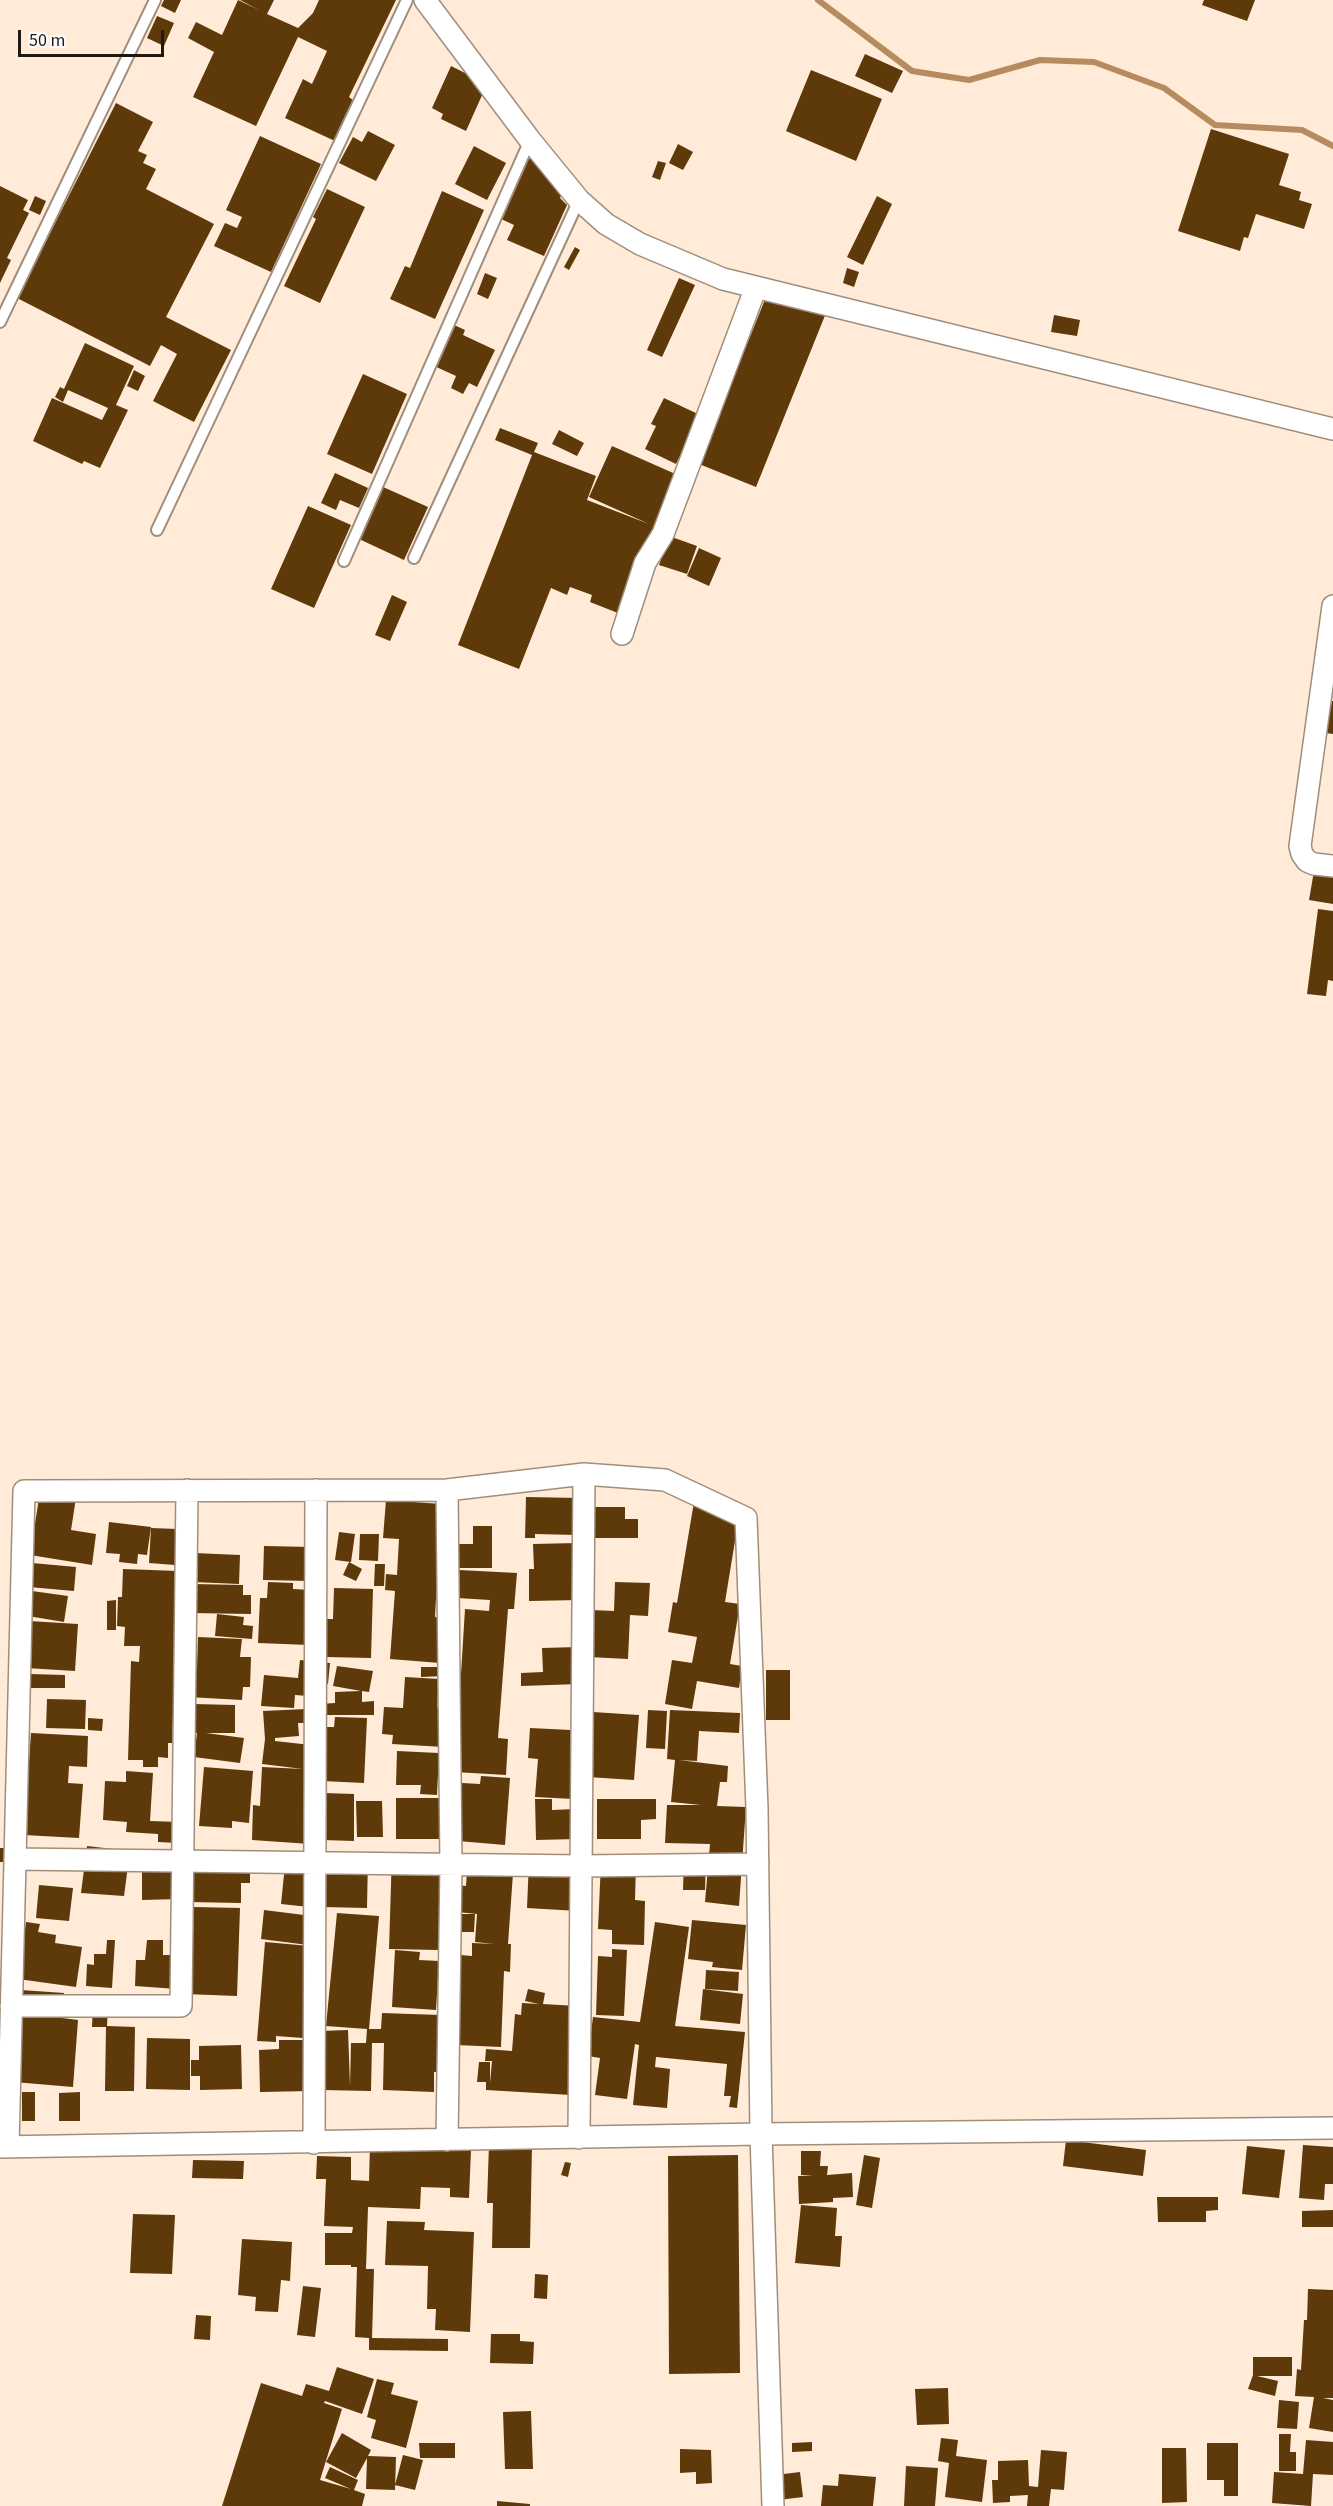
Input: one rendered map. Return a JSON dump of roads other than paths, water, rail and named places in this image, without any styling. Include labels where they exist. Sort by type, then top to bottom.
[{"type":"street","points":[[425,0],[530,140],[579,200],[606,224],[640,244],[723,279],[1333,429]]},
{"type":"street","points":[[622,634],[645,563],[663,534],[756,287]]},
{"type":"street","points":[[1333,606],[1330,656],[1300,846],[1307,861],[1333,866]]},
{"type":"street","points":[[579,2138],[584,1474]]},
{"type":"street","points":[[773,2506],[761,2133],[758,1864],[746,1518],[665,1480],[584,1474],[447,1490],[24,1491],[11,2006],[4,2147],[761,2133],[1333,2128]]},
{"type":"street","points":[[11,2006],[181,2006],[187,1490]]},
{"type":"street","points":[[314,2143],[316,1490]]},
{"type":"street","points":[[447,1490],[452,1864],[447,2140]]},
{"type":"street","points":[[15,1859],[581,1866],[758,1864]]},
{"type":"lane","points":[[0,322],[155,0]]},
{"type":"lane","points":[[157,530],[407,0]]},
{"type":"lane","points":[[344,561],[530,140]]},
{"type":"lane","points":[[414,558],[579,200]]},
{"type":"waterway","points":[[818,0],[912,71],[969,80],[1040,60],[1094,62],[1164,88],[1215,125],[1302,130],[1333,146]]}]
